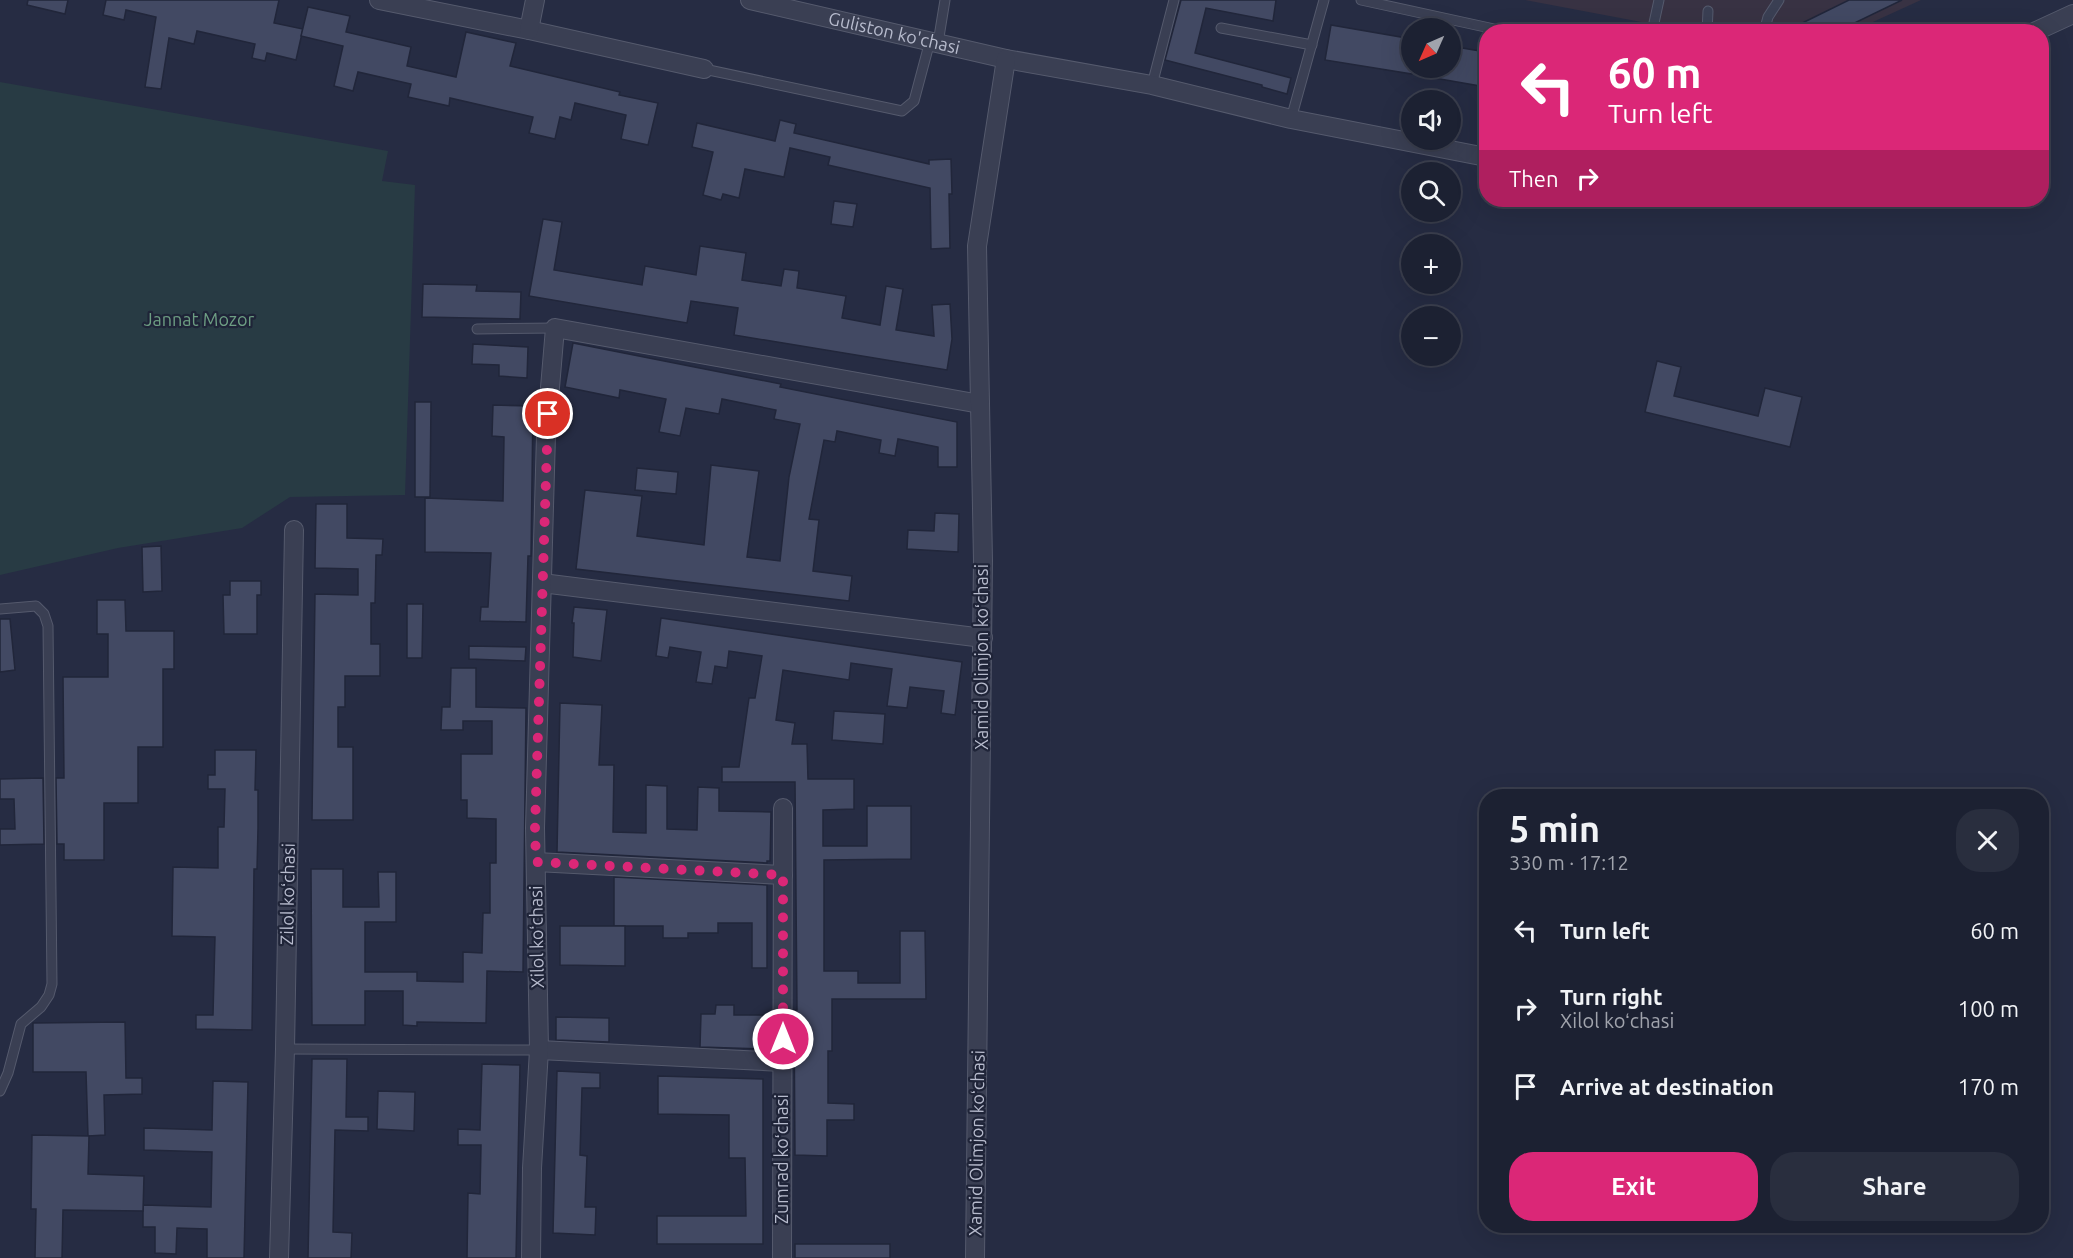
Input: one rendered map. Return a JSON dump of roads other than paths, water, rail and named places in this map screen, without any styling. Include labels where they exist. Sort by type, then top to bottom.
[{"type":"street","points":[[529,30],[536,0]]},
{"type":"street","name":"Guliston ko'chasi","points":[[750,0],[1006,58],[1152,85],[1291,119],[1479,156]]},
{"type":"street","points":[[390,1],[704,69]]},
{"type":"street","points":[[2049,25],[2073,14]]},
{"type":"street","name":"Xamid Olimjon koʻchasi","points":[[975,1258],[983,638],[977,246],[1006,58]]},
{"type":"street","points":[[555,328],[980,404]]},
{"type":"street","name":"Xilol koʻchasi","points":[[531,1258],[532,1168],[539,1050],[535,828],[546,435],[555,328]]},
{"type":"street","name":"Zilol koʻchasi","points":[[279,1258],[294,530]]},
{"type":"street","points":[[542,583],[983,638]]},
{"type":"street","name":"Zumrad koʻchasi","points":[[782,1258],[783,808]]},
{"type":"street","points":[[536,862],[783,875]]},
{"type":"street","points":[[539,1050],[782,1062]]},
{"type":"lane","points":[[704,69],[902,111],[914,101],[934,42],[945,0]]},
{"type":"lane","points":[[1152,85],[1174,0]]},
{"type":"lane","points":[[1291,119],[1324,0]]},
{"type":"lane","points":[[1361,0],[1479,26]]},
{"type":"lane","points":[[1654,24],[1659,0]]},
{"type":"lane","points":[[1766,24],[1779,0]]},
{"type":"lane","points":[[1707,24],[1708,11]]},
{"type":"lane","points":[[1221,28],[1312,45]]},
{"type":"lane","points":[[477,329],[555,328]]},
{"type":"lane","points":[[0,609],[36,606],[44,614],[48,626],[52,984],[49,995],[41,1007],[21,1024],[8,1073],[0,1091]]},
{"type":"lane","points":[[285,1049],[539,1050]]},
{"type":"park label","name":"Jannat Mozor","points":[[199,320]]}]
